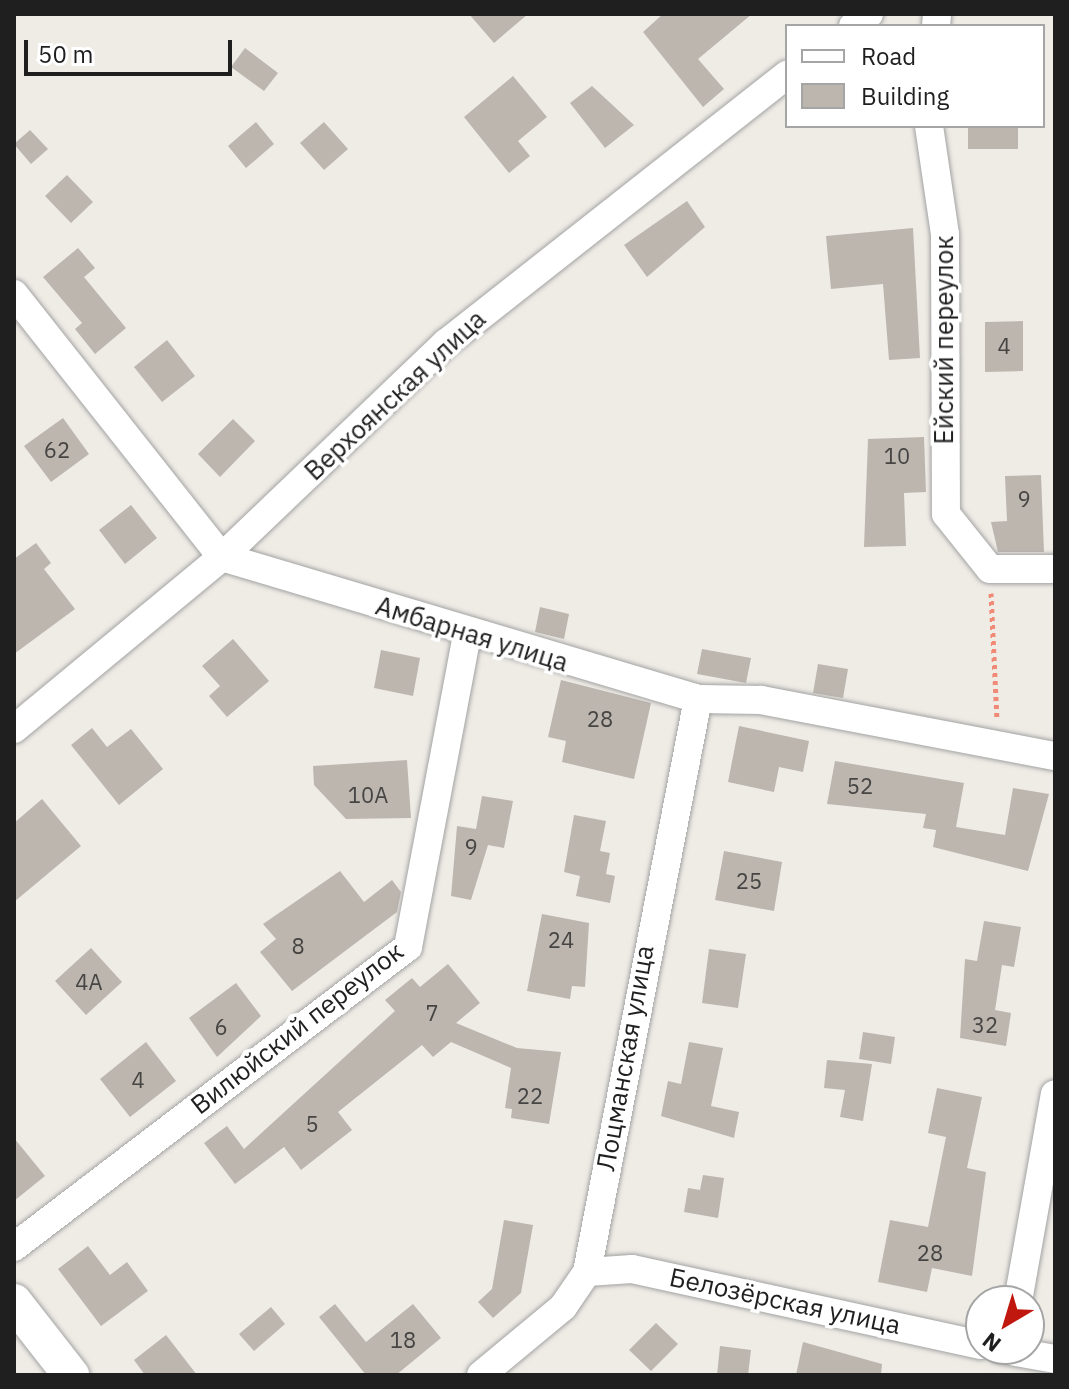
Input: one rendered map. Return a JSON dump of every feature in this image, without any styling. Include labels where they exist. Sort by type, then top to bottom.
[{"type":"street","name":"Верхоянская улица","points":[[14,729],[222,557],[446,343],[785,77]]},
{"type":"street","name":"Ейский переулок","points":[[929,128],[945,235],[946,514],[968,550],[990,569],[1055,569]]},
{"type":"street","points":[[14,294],[222,557]]},
{"type":"street","name":"Амбарная улица","points":[[222,557],[467,635],[698,699],[761,700],[998,748],[1055,756]]},
{"type":"street","name":"Вилюйский переулок","points":[[14,1247],[408,947],[467,635]]},
{"type":"street","name":"Лоцманская улица","points":[[481,1375],[563,1307],[587,1272],[698,699]]},
{"type":"street","points":[[1021,1285],[1055,1094]]},
{"type":"street","name":"Белозёрская улица","points":[[587,1272],[632,1269],[965,1346]]},
{"type":"street","points":[[14,1302],[71,1375]]},
{"type":"path","points":[[993,628],[998,748]]},
{"type":"building","points":[[469,14],[528,14],[494,43]]},
{"type":"building","points":[[663,14],[752,14],[698,59],[724,89],[703,107],[643,32]]},
{"type":"building","points":[[245,48],[278,73],[264,91],[231,67]]},
{"type":"building","points":[[513,76],[547,117],[518,141],[530,156],[509,173],[464,117]]},
{"type":"building","points":[[592,86],[634,125],[605,148],[570,103]]},
{"type":"building","points":[[256,122],[274,144],[246,168],[228,146]]},
{"type":"building","points":[[324,122],[348,149],[324,170],[300,143]]},
{"type":"building","points":[[968,128],[1018,128],[1018,149],[968,149]]},
{"type":"building","points":[[30,130],[48,149],[31,164],[14,144]]},
{"type":"building","points":[[67,175],[93,202],[71,223],[45,196]]},
{"type":"building","points":[[687,201],[705,227],[647,277],[624,245]]},
{"type":"building","points":[[913,228],[920,358],[889,360],[883,284],[831,289],[826,236]]},
{"type":"building","points":[[78,248],[95,268],[84,277],[126,328],[95,354],[75,329],[82,323],[43,277]]},
{"type":"building","points":[[1023,321],[1023,371],[985,372],[985,322]]},
{"type":"building","points":[[167,340],[195,376],[162,402],[134,367]]},
{"type":"building","points":[[63,418],[89,454],[51,482],[24,446]]},
{"type":"building","points":[[233,419],[255,441],[220,477],[198,454]]},
{"type":"building","points":[[924,437],[926,492],[904,493],[906,546],[864,547],[868,439]]},
{"type":"building","points":[[1041,475],[1044,552],[998,552],[991,522],[1007,521],[1005,476]]},
{"type":"building","points":[[131,505],[157,538],[125,564],[99,530]]},
{"type":"building","points":[[36,543],[51,563],[44,569],[75,609],[14,654],[14,559]]},
{"type":"building","points":[[540,607],[569,614],[564,639],[535,632]]},
{"type":"building","points":[[233,639],[269,681],[227,717],[209,696],[220,686],[202,666]]},
{"type":"building","points":[[702,649],[751,658],[746,683],[697,674]]},
{"type":"building","points":[[381,650],[420,658],[413,696],[374,688]]},
{"type":"building","points":[[818,664],[848,669],[843,698],[813,693]]},
{"type":"building","points":[[561,680],[651,703],[634,779],[562,762],[566,741],[548,737]]},
{"type":"building","points":[[739,726],[809,741],[803,772],[779,767],[774,792],[728,782]]},
{"type":"building","points":[[92,728],[107,747],[131,729],[163,769],[119,805],[71,745]]},
{"type":"building","points":[[407,760],[411,818],[346,819],[314,785],[313,766]]},
{"type":"building","points":[[835,761],[964,783],[956,827],[1005,835],[1013,788],[1049,794],[1028,871],[933,847],[936,830],[923,828],[926,814],[827,804]]},
{"type":"building","points":[[482,796],[513,801],[504,848],[488,845],[471,900],[451,896],[457,826],[476,829]]},
{"type":"building","points":[[42,799],[81,846],[14,902],[14,823]]},
{"type":"building","points":[[574,815],[606,821],[600,851],[610,853],[606,874],[615,876],[610,903],[576,896],[580,876],[564,872]]},
{"type":"building","points":[[724,851],[782,862],[774,911],[715,900]]},
{"type":"building","points":[[340,871],[364,902],[392,880],[401,892],[397,912],[292,991],[260,952],[276,939],[263,924]]},
{"type":"building","points":[[542,914],[589,923],[585,987],[572,986],[570,999],[527,991]]},
{"type":"building","points":[[984,921],[1021,927],[1014,967],[1002,965],[995,1010],[1011,1013],[1006,1046],[960,1038],[965,959],[977,961]]},
{"type":"building","points":[[91,948],[122,982],[86,1015],[55,981]]},
{"type":"building","points":[[709,949],[746,954],[738,1008],[702,1003]]},
{"type":"building","points":[[448,964],[480,1003],[456,1023],[517,1048],[561,1052],[549,1124],[511,1118],[512,1109],[505,1108],[511,1068],[451,1042],[433,1057],[422,1045],[338,1112],[352,1130],[301,1170],[284,1147],[235,1184],[204,1143],[227,1126],[244,1149],[395,1011],[385,1000],[412,978],[420,987]]},
{"type":"building","points":[[236,983],[261,1016],[217,1057],[189,1018]]},
{"type":"building","points":[[863,1032],[895,1037],[891,1064],[859,1059]]},
{"type":"building","points":[[146,1042],[176,1081],[130,1117],[100,1079]]},
{"type":"building","points":[[689,1042],[723,1048],[711,1106],[739,1112],[734,1138],[661,1116],[668,1081],[681,1084]]},
{"type":"building","points":[[827,1060],[872,1064],[863,1121],[840,1117],[845,1090],[824,1088]]},
{"type":"building","points":[[937,1088],[982,1097],[967,1168],[986,1172],[972,1276],[932,1268],[927,1292],[878,1282],[890,1220],[928,1227],[946,1137],[928,1133]]},
{"type":"building","points":[[14,1138],[45,1176],[14,1201]]},
{"type":"building","points":[[703,1175],[724,1178],[718,1218],[684,1212],[688,1188],[700,1190]]},
{"type":"building","points":[[504,1220],[533,1225],[521,1293],[493,1318],[478,1302],[492,1289]]},
{"type":"building","points":[[88,1246],[110,1275],[127,1262],[148,1291],[101,1326],[58,1269]]},
{"type":"building","points":[[335,1304],[366,1342],[413,1304],[441,1338],[396,1375],[366,1375],[319,1317]]},
{"type":"building","points":[[271,1307],[285,1324],[254,1351],[239,1334]]},
{"type":"building","points":[[656,1323],[678,1344],[651,1371],[629,1350]]},
{"type":"building","points":[[166,1335],[197,1375],[145,1375],[134,1360]]},
{"type":"building","points":[[803,1342],[882,1364],[881,1375],[796,1375]]},
{"type":"building","points":[[720,1346],[751,1350],[748,1375],[717,1375]]}]
